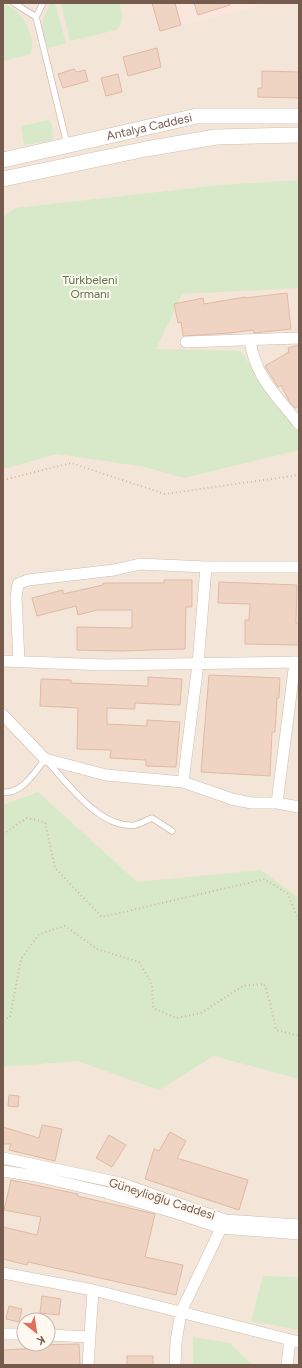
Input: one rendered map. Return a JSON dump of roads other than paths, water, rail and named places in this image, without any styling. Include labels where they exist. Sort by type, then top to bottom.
[{"type":"main road","name":"Antalya Caddesi","points":[[3,160],[197,116],[299,116]]},
{"type":"main road","name":"Antalya Caddesi","points":[[3,179],[216,136],[299,134]]},
{"type":"street","points":[[186,342],[299,338]]},
{"type":"street","points":[[250,340],[253,359],[258,372],[299,424]]},
{"type":"street","points":[[19,662],[16,597],[18,584],[28,580],[114,570],[140,564],[206,567],[299,567]]},
{"type":"street","points":[[183,782],[198,664],[206,567]]},
{"type":"street","points":[[3,661],[104,664],[297,662],[277,803]]},
{"type":"street","points":[[3,715],[45,759],[106,775],[183,782],[232,799],[252,803],[277,803],[299,807]]},
{"type":"street","name":"Güneylioğlu Caddesi","points":[[3,1158],[120,1183],[223,1224],[299,1224]]},
{"type":"street","name":"Güneylioğlu Caddesi","points":[[3,1171],[36,1176],[104,1192],[176,1213],[223,1224],[299,1234]]},
{"type":"street","points":[[175,1365],[176,1342],[181,1312],[223,1224]]},
{"type":"street","points":[[3,1273],[93,1290],[294,1341],[287,1365]]},
{"type":"street","points":[[88,1365],[93,1290]]},
{"type":"street","points":[[3,1334],[16,1334]]},
{"type":"street","points":[[56,1335],[90,1336]]},
{"type":"lane","points":[[14,3],[36,17]]},
{"type":"lane","points":[[43,3],[36,17],[68,146]]},
{"type":"lane","points":[[3,792],[16,789],[28,780],[45,759],[96,812],[110,821],[134,825],[152,818],[172,831]]},
{"type":"park label","name":"Türkbeleni Ormanı","points":[[90,287]]}]
